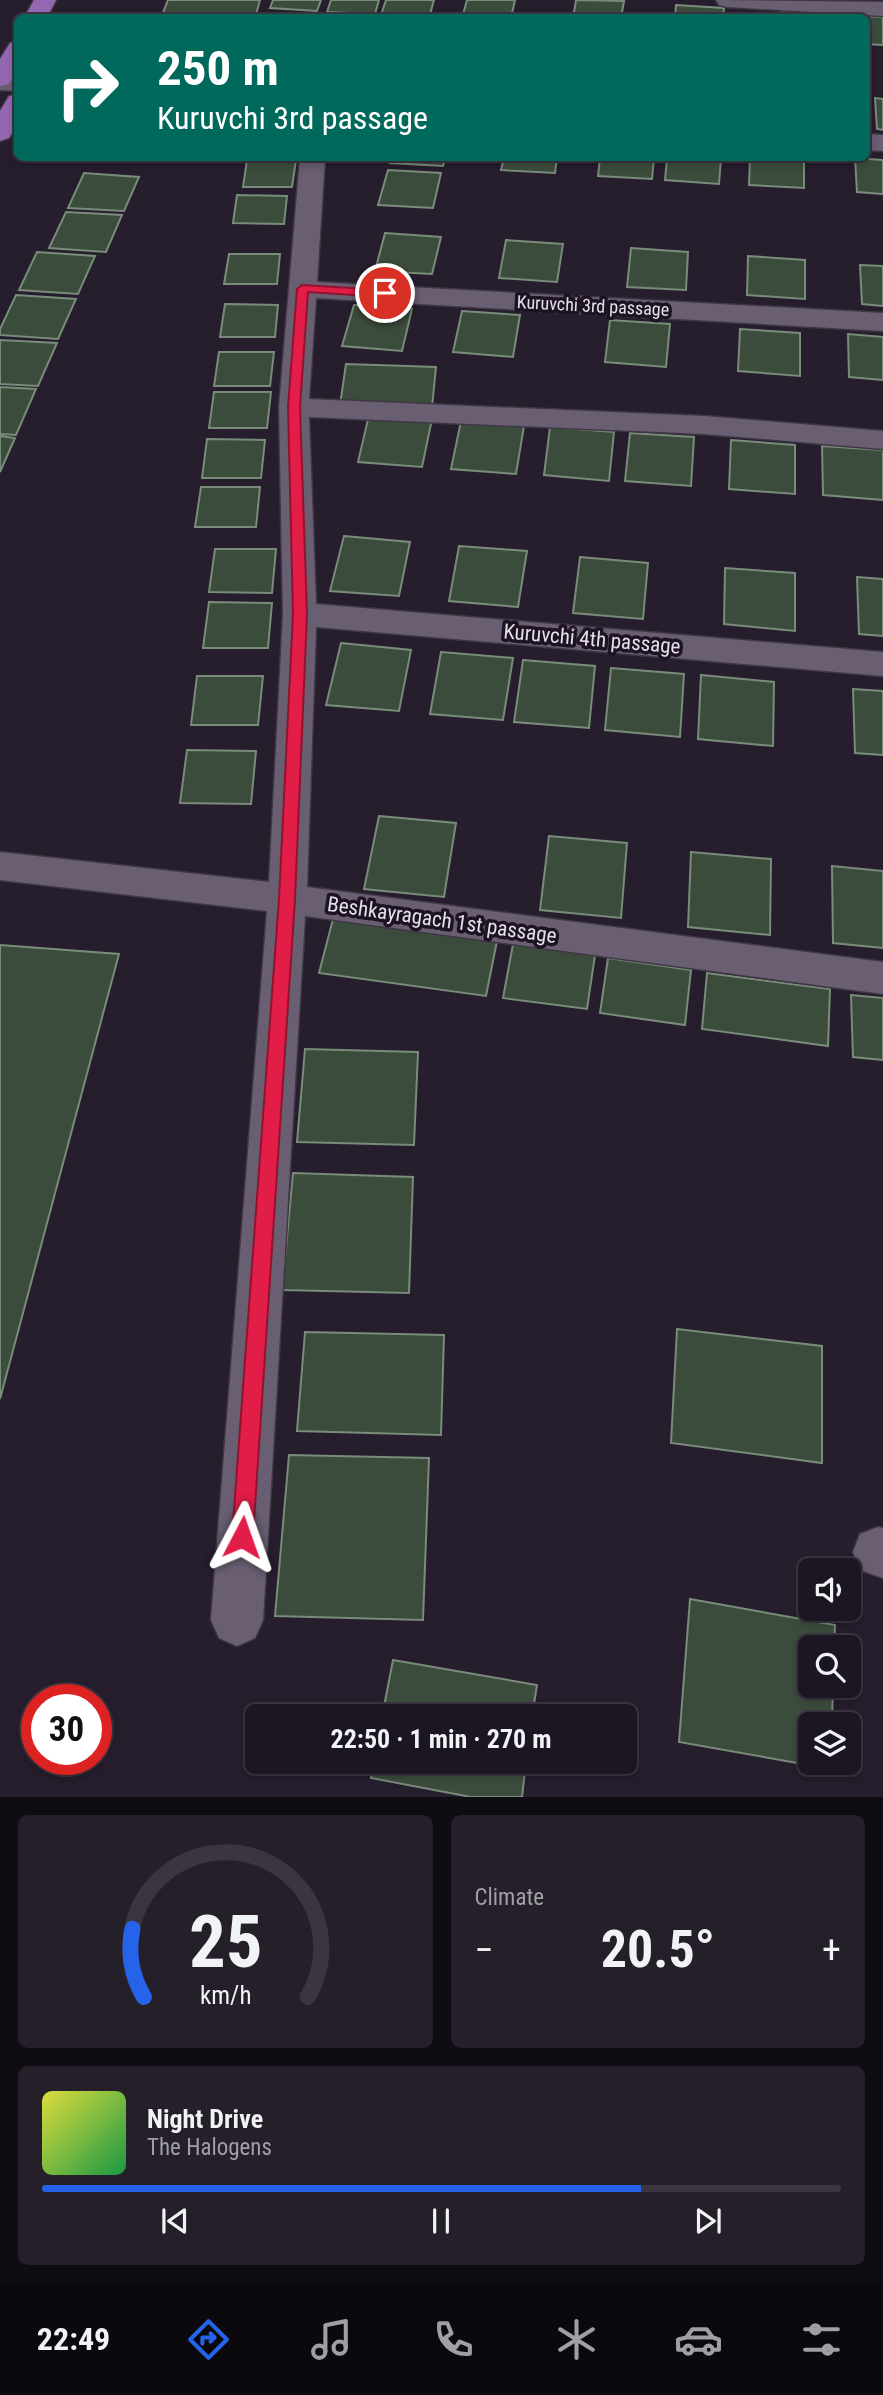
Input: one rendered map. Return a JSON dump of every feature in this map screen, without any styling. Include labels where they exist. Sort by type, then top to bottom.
[{"type":"main road","points":[[0,81],[12,55]]},
{"type":"main road","points":[[0,133],[14,108]]},
{"type":"street","points":[[727,0],[883,9]]},
{"type":"street","points":[[237,1620],[287,899],[300,614],[294,407],[312,161]]},
{"type":"street","name":"Kuruvchi 3rd passage","points":[[302,289],[883,322]]},
{"type":"street","points":[[294,407],[704,425],[883,440]]},
{"type":"street","name":"Kuruvchi 4th passage","points":[[300,614],[883,664]]},
{"type":"street","name":"Beshkayragach 1st passage","points":[[0,866],[287,899],[883,978]]},
{"type":"building","points":[[168,0],[260,0],[256,14],[163,14]]},
{"type":"building","points":[[273,0],[321,0],[317,11],[270,8]]},
{"type":"building","points":[[331,0],[379,0],[375,14],[327,12]]},
{"type":"building","points":[[386,0],[434,0],[430,14],[381,14]]},
{"type":"building","points":[[467,0],[515,0],[512,14],[463,14]]},
{"type":"building","points":[[576,0],[624,1],[622,14],[574,14]]},
{"type":"building","points":[[676,5],[724,8],[723,14],[675,14]]},
{"type":"building","points":[[782,11],[831,14],[782,14]]},
{"type":"building","points":[[870,16],[883,17],[883,45],[870,44]]},
{"type":"building","points":[[875,98],[883,99],[883,130],[877,129]]},
{"type":"building","points":[[883,160],[883,194],[857,192],[855,161]]},
{"type":"building","points":[[247,161],[296,161],[292,187],[243,187]]},
{"type":"building","points":[[390,161],[444,161],[443,166]]},
{"type":"building","points":[[503,161],[557,161],[555,173],[501,170]]},
{"type":"building","points":[[600,161],[654,161],[652,179],[598,176]]},
{"type":"building","points":[[667,161],[721,161],[719,184],[665,180]]},
{"type":"building","points":[[750,161],[804,161],[804,188],[749,185]]},
{"type":"building","points":[[388,170],[441,173],[433,208],[378,205]]},
{"type":"building","points":[[84,173],[139,177],[124,211],[68,208]]},
{"type":"building","points":[[237,195],[287,196],[284,224],[233,223]]},
{"type":"building","points":[[66,212],[122,215],[106,252],[49,248]]},
{"type":"building","points":[[385,233],[441,237],[432,274],[375,271]]},
{"type":"building","points":[[506,240],[563,244],[557,282],[499,278]]},
{"type":"building","points":[[631,248],[688,252],[686,290],[627,287]]},
{"type":"building","points":[[37,252],[95,256],[78,294],[19,290]]},
{"type":"building","points":[[229,254],[280,254],[277,284],[224,284]]},
{"type":"building","points":[[748,256],[805,260],[805,299],[747,295]]},
{"type":"building","points":[[860,265],[883,266],[883,306],[862,304]]},
{"type":"building","points":[[16,295],[76,299],[58,339],[0,335],[0,329]]},
{"type":"building","points":[[225,304],[278,305],[275,337],[220,337]]},
{"type":"building","points":[[354,305],[412,309],[402,351],[342,346]]},
{"type":"building","points":[[462,311],[520,315],[513,357],[453,352]]},
{"type":"building","points":[[610,320],[670,324],[666,367],[605,362]]},
{"type":"building","points":[[740,329],[800,333],[800,376],[738,371]]},
{"type":"building","points":[[848,334],[883,337],[883,380],[849,377]]},
{"type":"building","points":[[0,340],[57,343],[38,386],[0,384]]},
{"type":"building","points":[[219,352],[274,352],[270,386],[214,386]]},
{"type":"building","points":[[346,364],[436,367],[432,407],[340,405]]},
{"type":"building","points":[[0,387],[36,389],[16,435],[0,434]]},
{"type":"building","points":[[214,392],[271,392],[267,428],[209,428]]},
{"type":"building","points":[[369,415],[432,419],[422,467],[358,462]]},
{"type":"building","points":[[461,421],[524,426],[516,474],[451,469]]},
{"type":"building","points":[[550,427],[614,432],[609,481],[544,475]]},
{"type":"building","points":[[630,433],[694,437],[691,486],[625,481]]},
{"type":"building","points":[[0,436],[15,438],[0,472]]},
{"type":"building","points":[[207,439],[265,440],[261,478],[202,478]]},
{"type":"building","points":[[731,440],[795,445],[795,494],[729,489]]},
{"type":"building","points":[[822,446],[883,450],[883,500],[823,495]]},
{"type":"building","points":[[201,487],[260,487],[256,527],[195,527]]},
{"type":"building","points":[[344,536],[410,542],[399,596],[330,591]]},
{"type":"building","points":[[459,546],[527,551],[518,607],[449,601]]},
{"type":"building","points":[[215,549],[276,549],[272,593],[209,592]]},
{"type":"building","points":[[580,557],[648,563],[643,619],[573,613]]},
{"type":"building","points":[[725,568],[795,573],[795,631],[724,624]]},
{"type":"building","points":[[857,577],[883,579],[883,636],[859,634]]},
{"type":"building","points":[[209,602],[272,603],[268,648],[203,648]]},
{"type":"building","points":[[341,643],[411,650],[399,711],[326,705]]},
{"type":"building","points":[[441,652],[513,658],[503,720],[430,714]]},
{"type":"building","points":[[523,660],[595,666],[589,728],[514,722]]},
{"type":"building","points":[[611,668],[684,674],[680,737],[605,730]]},
{"type":"building","points":[[701,675],[774,682],[773,746],[698,739]]},
{"type":"building","points":[[197,676],[263,676],[258,725],[191,725]]},
{"type":"building","points":[[853,689],[883,691],[883,755],[855,753]]},
{"type":"building","points":[[187,750],[256,751],[251,804],[180,803]]},
{"type":"building","points":[[379,816],[456,823],[444,897],[364,889]]},
{"type":"building","points":[[549,836],[627,843],[621,918],[540,910]]},
{"type":"building","points":[[691,852],[771,859],[770,935],[688,927]]},
{"type":"building","points":[[832,866],[883,871],[883,948],[833,943]]},
{"type":"building","points":[[333,919],[497,941],[486,996],[319,973]]},
{"type":"building","points":[[513,944],[595,955],[587,1009],[503,998]]},
{"type":"building","points":[[0,945],[119,954],[0,1399]]},
{"type":"building","points":[[608,958],[691,970],[685,1025],[600,1013]]},
{"type":"building","points":[[707,973],[830,989],[828,1046],[702,1029]]},
{"type":"building","points":[[851,995],[883,998],[883,1060],[853,1057]]},
{"type":"building","points":[[305,1049],[418,1052],[414,1145],[297,1142]]},
{"type":"building","points":[[293,1173],[413,1177],[409,1293],[282,1290]]},
{"type":"building","points":[[677,1329],[822,1346],[822,1463],[671,1443]]},
{"type":"building","points":[[305,1332],[444,1335],[441,1435],[297,1431]]},
{"type":"building","points":[[289,1455],[429,1458],[423,1620],[275,1616]]},
{"type":"building","points":[[690,1599],[798,1618],[798,1621],[835,1625],[835,1635],[798,1635],[798,1698],[833,1698],[832,1712],[798,1712],[798,1763],[679,1742]]},
{"type":"building","points":[[393,1660],[537,1685],[534,1704],[385,1704]]},
{"type":"building","points":[[372,1774],[525,1774],[522,1797],[471,1797],[371,1778]]},
{"type":"route","points":[[242,1537],[287,899],[300,614],[294,407],[302,289],[385,293]]}]
